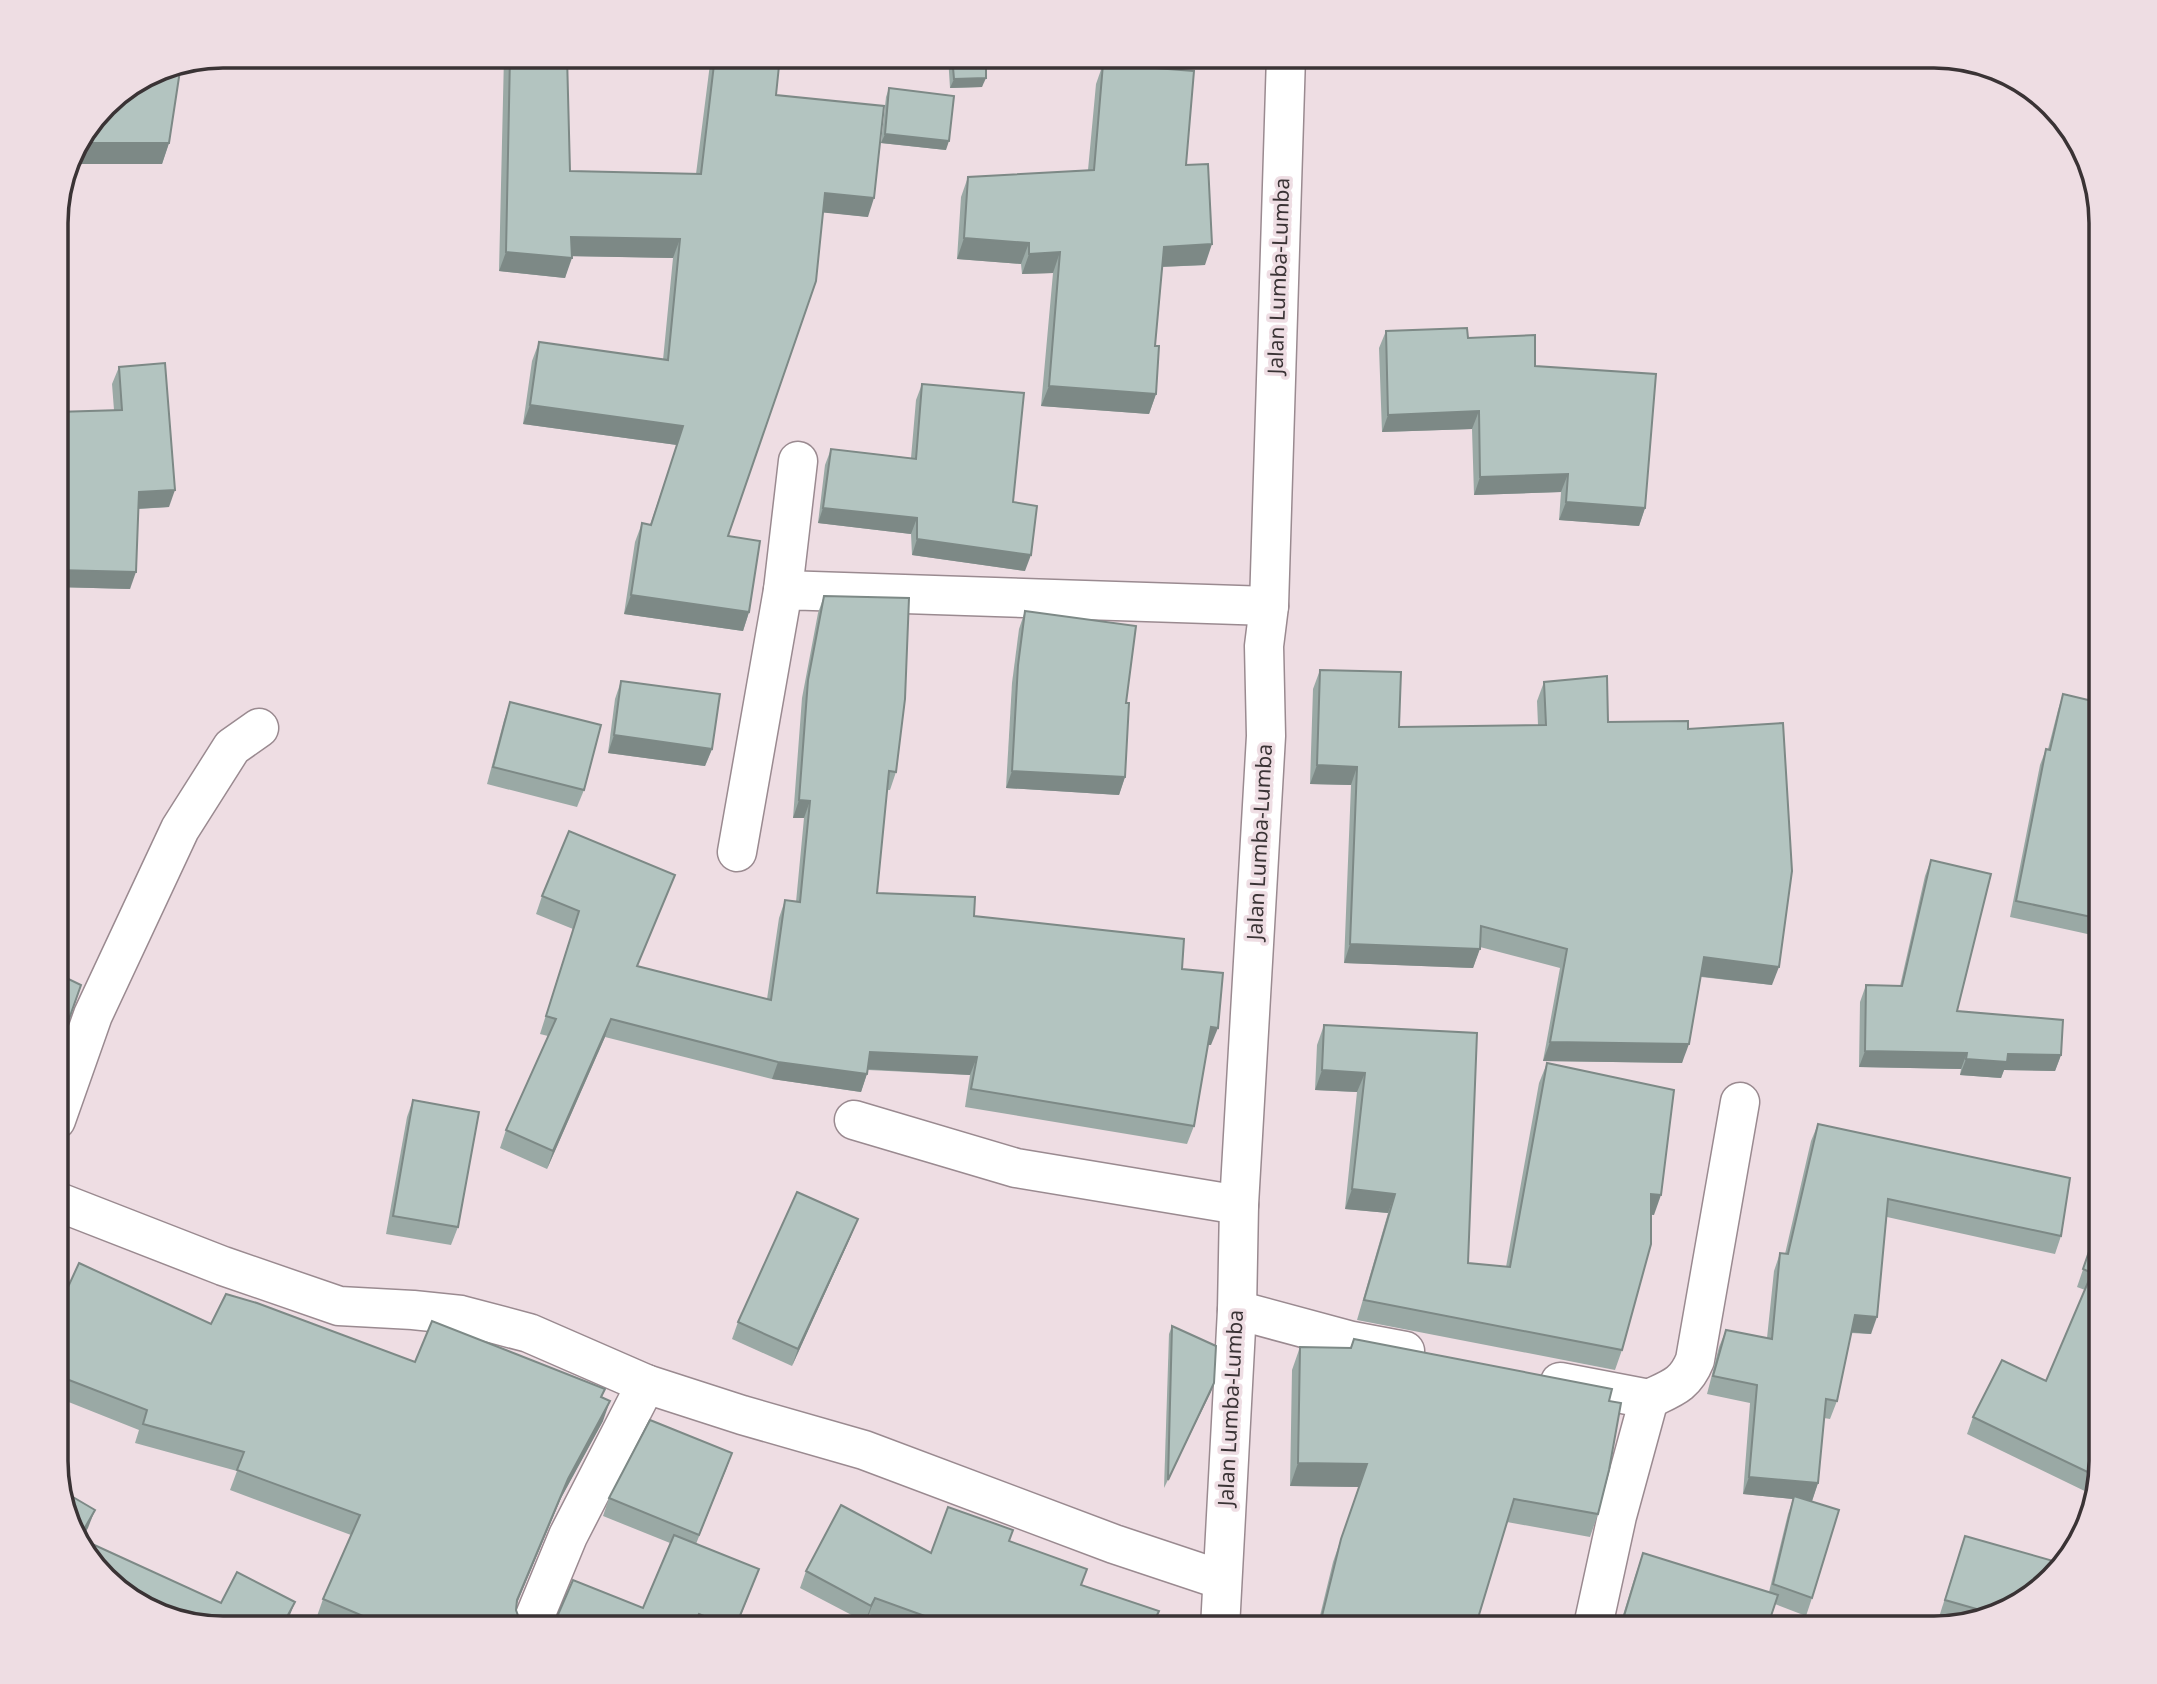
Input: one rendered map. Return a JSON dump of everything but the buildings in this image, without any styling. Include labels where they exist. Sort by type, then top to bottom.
[{"type":"street","name":"Jalan Lumba-Lumba","points":[[1220,1616],[1237,1310],[1239,1205],[1266,737],[1264,646],[1269,606],[1286,68]]},
{"type":"street","points":[[737,852],[783,590],[798,461]]},
{"type":"street","points":[[783,590],[1269,606]]},
{"type":"street","points":[[69,1083],[93,1015],[180,829],[232,747],[259,728]]},
{"type":"street","points":[[1528,1376],[1649,1399],[1679,1385],[1689,1374],[1695,1360],[1740,1102]]},
{"type":"street","points":[[855,1120],[1016,1168],[1239,1205]]},
{"type":"street","points":[[69,1206],[223,1266],[339,1306],[461,1315],[529,1333],[646,1384],[864,1450],[1114,1544],[1222,1580]]},
{"type":"street","points":[[1237,1310],[1352,1341],[1433,1357]]},
{"type":"street","points":[[535,1616],[568,1536],[646,1384]]},
{"type":"street","points":[[1595,1616],[1617,1516],[1649,1399]]}]
